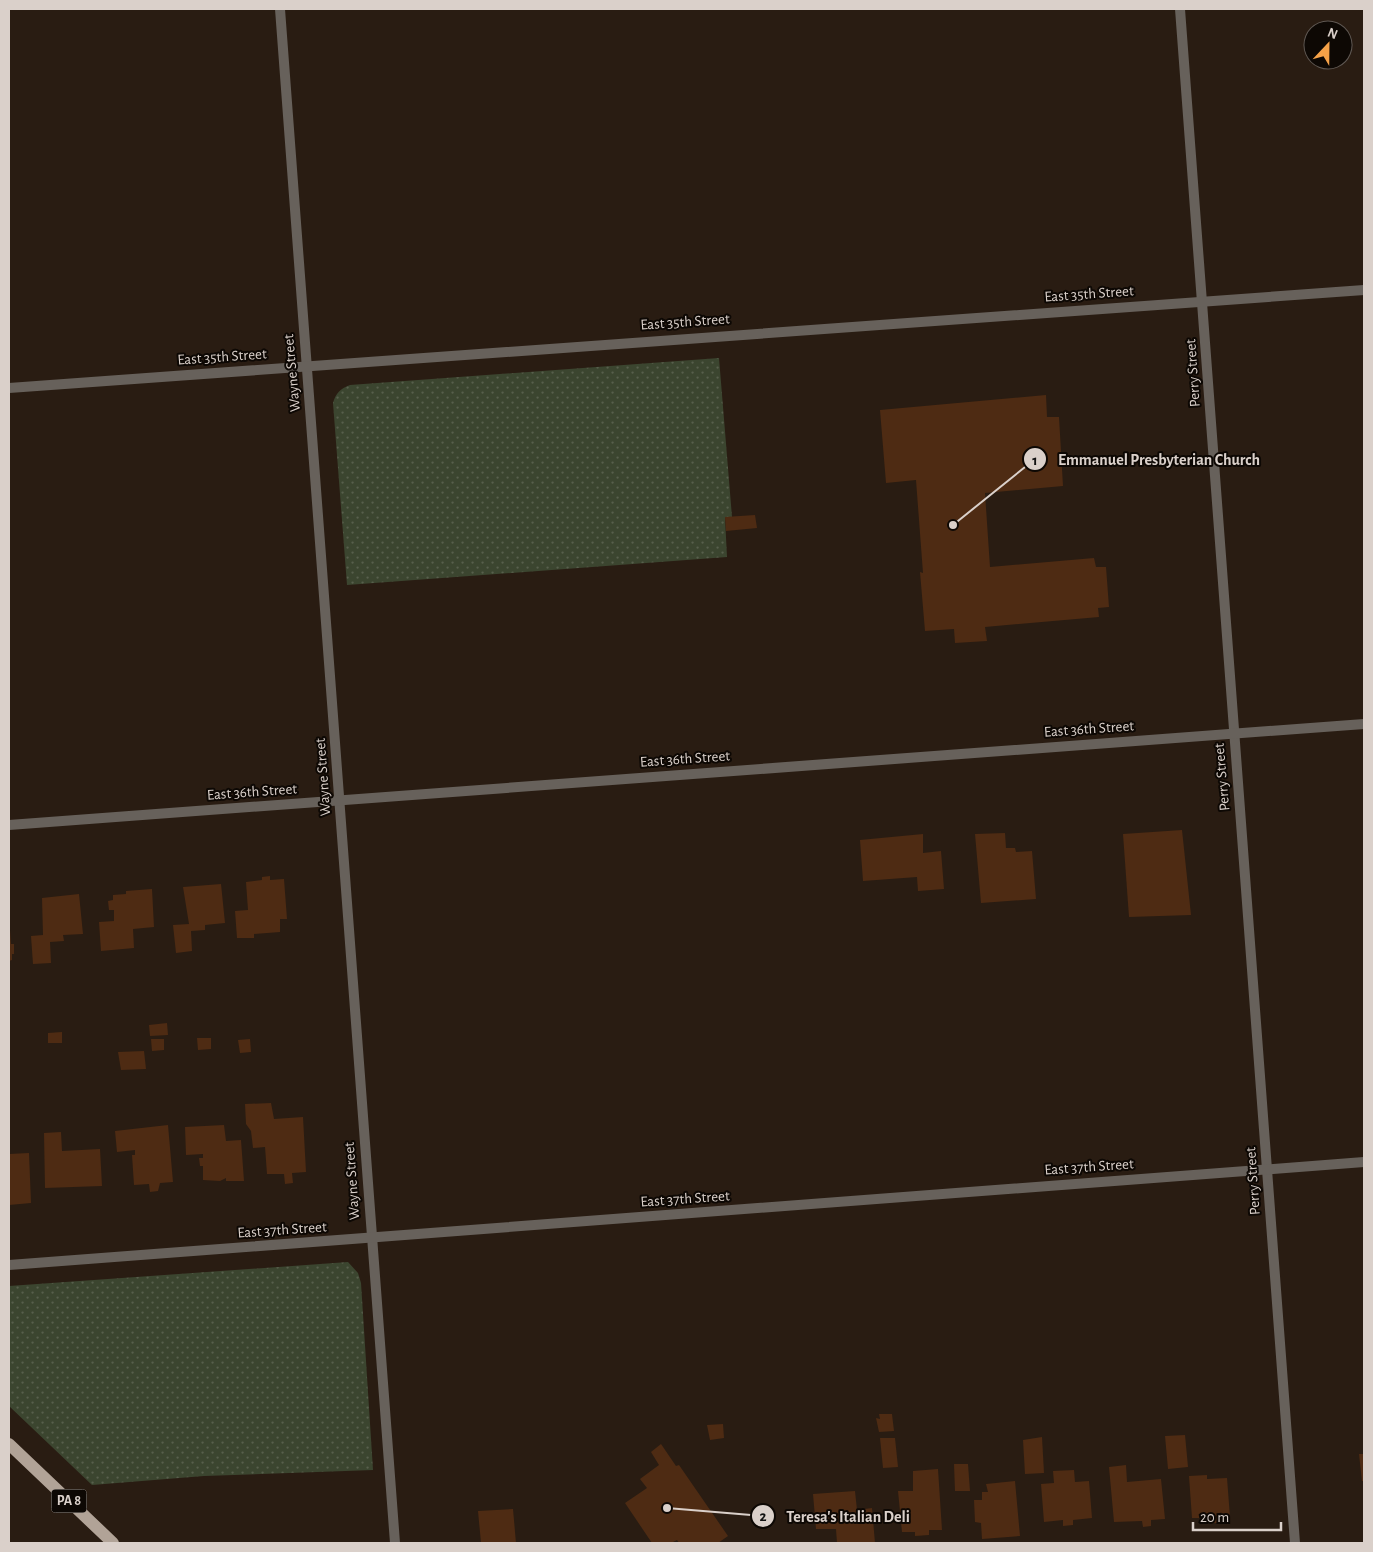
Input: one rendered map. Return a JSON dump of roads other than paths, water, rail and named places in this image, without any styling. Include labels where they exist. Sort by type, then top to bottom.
[{"type":"main road","name":"PA 8","points":[[9,1444],[113,1543]]},
{"type":"street","name":"Wayne Street","points":[[280,9],[395,1543]]},
{"type":"street","name":"Perry Street","points":[[1180,9],[1295,1543]]},
{"type":"street","name":"East 35th Street","points":[[9,388],[1364,290]]},
{"type":"street","name":"East 36th Street","points":[[9,825],[1364,724]]},
{"type":"street","name":"East 37th Street","points":[[9,1265],[1364,1162]]},
{"type":"place","name":"Emmanuel Presbyterian Church","points":[[953,525]]},
{"type":"place","name":"Teresa's Italian Deli","points":[[667,1508]]}]
